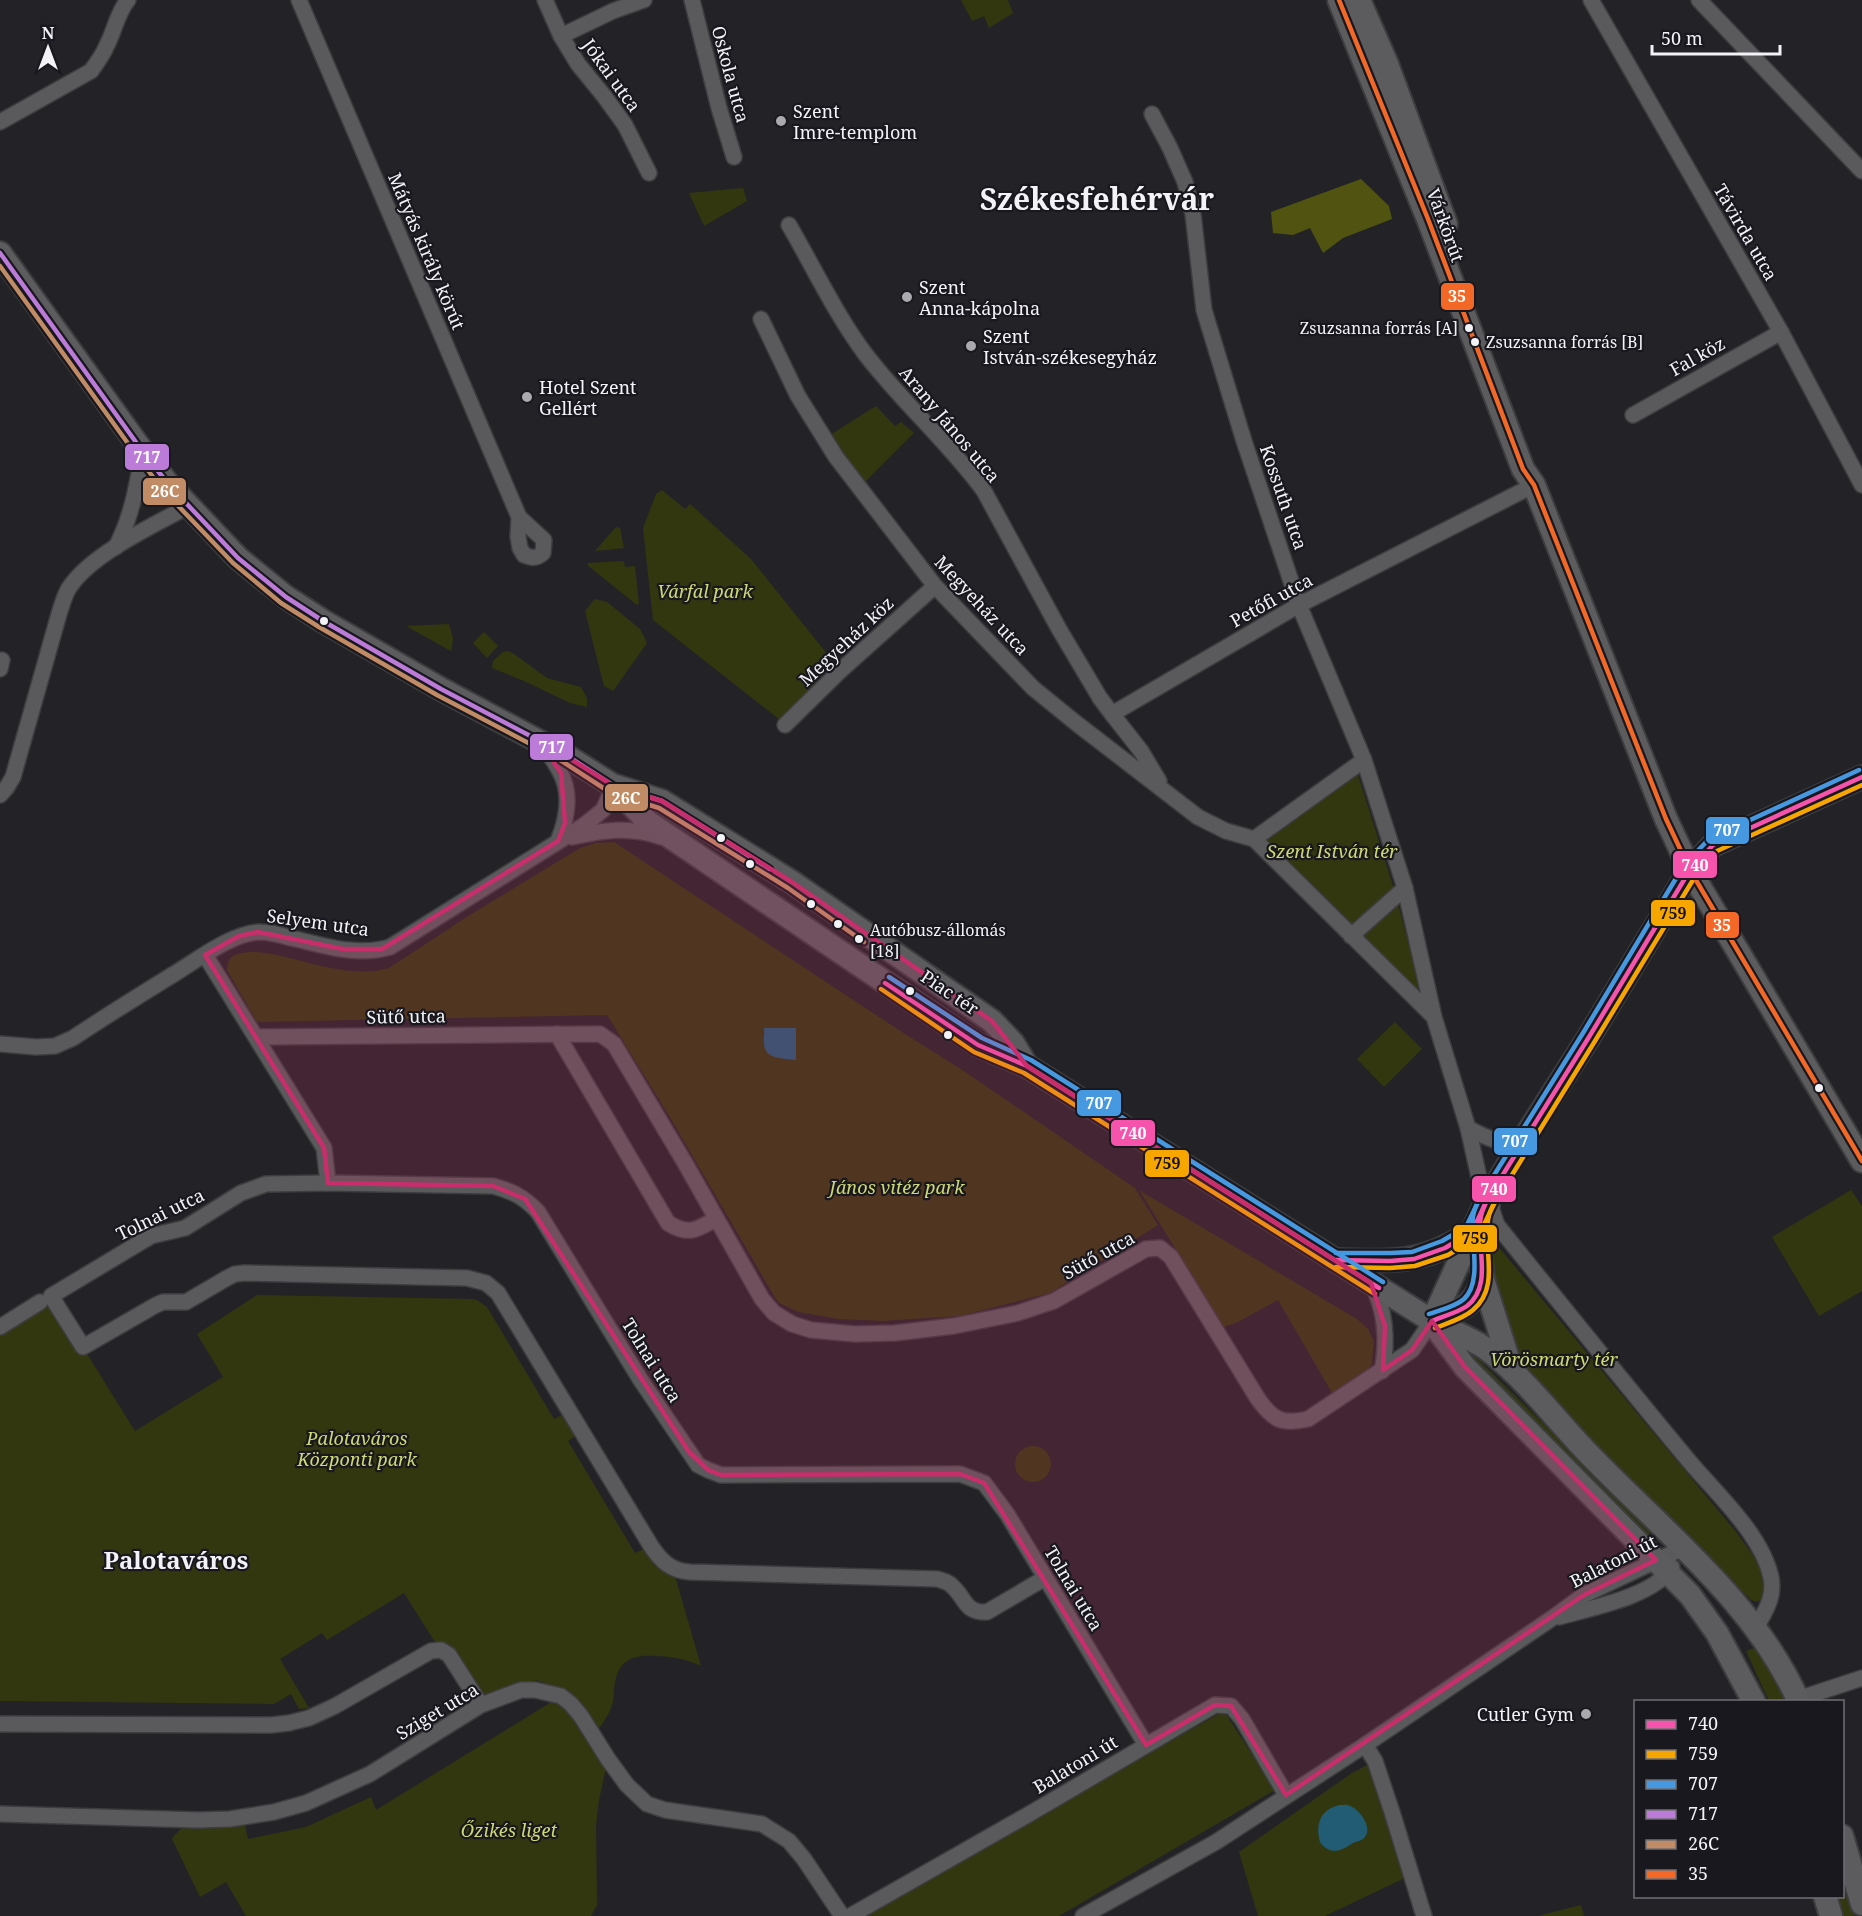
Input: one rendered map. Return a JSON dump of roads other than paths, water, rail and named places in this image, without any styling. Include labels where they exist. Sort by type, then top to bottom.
[{"type":"main road","name":"Várkörút","points":[[1339,0],[1432,229],[1523,469],[1534,485],[1666,819],[1690,870],[1862,1161]]},
{"type":"main road","name":"Várkörút","points":[[1359,0],[1387,64],[1536,465],[1534,485]]},
{"type":"main road","name":"Piac tér","points":[[0,253],[143,452],[238,558],[286,597],[359,643],[538,739],[614,786],[662,801],[792,882],[992,1021],[1012,1043],[1027,1066]]},
{"type":"main road","points":[[1432,1321],[1493,1191],[1690,870],[1713,845],[1862,777]]},
{"type":"main road","name":"Piac tér","points":[[614,786],[648,822],[978,1045],[1027,1066],[1432,1321]]},
{"type":"main road","points":[[1336,1260],[1390,1261],[1414,1258],[1445,1248],[1477,1222]]},
{"type":"main road","points":[[1477,1222],[1483,1279],[1512,1371]]},
{"type":"main road","points":[[1432,1321],[1469,1304],[1478,1295],[1483,1279]]},
{"type":"main road","points":[[1432,1321],[1484,1347],[1512,1371],[1585,1450],[1728,1594],[1756,1628],[1784,1670],[1798,1700]]},
{"type":"main road","points":[[1432,1321],[1466,1367],[1690,1595],[1718,1633],[1753,1700]]},
{"type":"main road","points":[[1844,1843],[1862,1904]]},
{"type":"main road","points":[[1826,1898],[1831,1916]]},
{"type":"street","points":[[0,122],[91,71],[107,46],[120,10],[128,0]]},
{"type":"street","name":"Mátyás király körút","points":[[299,0],[519,518]]},
{"type":"street","name":"Jókai utca","points":[[545,0],[561,36],[578,64],[625,125],[649,173]]},
{"type":"street","points":[[561,36],[613,11],[644,0]]},
{"type":"street","name":"Oskola utca","points":[[692,0],[719,108],[734,157]]},
{"type":"street","name":"Távirda utca","points":[[1591,0],[1781,332],[1862,485]]},
{"type":"street","points":[[1699,0],[1862,171]]},
{"type":"street","name":"Kossuth utca","points":[[1152,114],[1170,148],[1188,192],[1193,214],[1198,308],[1299,605],[1364,760]]},
{"type":"street","name":"Arany János utca","points":[[789,225],[845,323],[867,356],[984,491],[1059,629],[1112,714]]},
{"type":"street","name":"Megyeház utca","points":[[761,319],[798,396],[836,457],[934,586],[1033,688],[1198,817],[1226,831],[1254,839]]},
{"type":"street","name":"Fal köz","points":[[1633,415],[1781,332]]},
{"type":"street","points":[[116,547],[125,530],[133,506],[143,452]]},
{"type":"street","name":"Petőfi utca","points":[[1112,714],[1299,605],[1534,485]]},
{"type":"street","points":[[0,795],[8,787],[13,777],[69,588],[77,578],[116,547],[189,506]]},
{"type":"street","name":"Megyeház köz","points":[[785,725],[840,671],[934,586]]},
{"type":"street","points":[[1112,714],[1141,751],[1163,789]]},
{"type":"street","points":[[538,739],[561,774],[565,791],[567,811],[558,841]]},
{"type":"street","points":[[1434,1017],[1254,839],[1364,760],[1405,888],[1434,1017],[1468,1128],[1481,1186],[1477,1222]]},
{"type":"street","name":"Selyem utca","points":[[0,1044],[36,1047],[55,1046],[64,1042],[239,936],[258,932],[276,934],[343,949],[373,951],[390,947],[583,826],[603,810],[614,786]]},
{"type":"street","name":"Selyem utca","points":[[558,841],[591,833],[627,829],[648,832],[680,844]]},
{"type":"street","points":[[1351,936],[1405,888]]},
{"type":"street","points":[[205,955],[324,1148],[328,1182]]},
{"type":"street","points":[[557,1034],[668,1223],[680,1230],[695,1231],[716,1219]]},
{"type":"street","name":"Sütő utca","points":[[256,1037],[600,1034],[614,1044],[762,1299],[774,1313],[792,1324],[811,1330],[855,1334],[896,1333],[954,1326],[1018,1312],[1054,1301],[1146,1249],[1156,1247],[1171,1257],[1268,1412],[1279,1420],[1293,1422],[1308,1419],[1413,1350],[1432,1321]]},
{"type":"street","points":[[1468,1128],[1498,1142],[1506,1143],[1527,1134]]},
{"type":"street","name":"Tolnai utca","points":[[0,1327],[151,1236],[185,1228],[241,1193],[257,1186],[276,1182],[328,1182],[493,1186],[511,1190],[525,1199],[538,1212],[640,1379],[698,1465],[722,1475],[960,1474],[984,1483],[995,1496],[1146,1744]]},
{"type":"street","points":[[1493,1191],[1492,1210],[1497,1225],[1678,1448],[1747,1529],[1763,1554],[1771,1578],[1771,1599],[1756,1628]]},
{"type":"street","points":[[45,1299],[83,1347],[156,1305],[164,1302],[186,1302],[227,1278],[245,1273],[467,1278],[486,1283],[498,1293],[651,1546],[662,1561],[673,1569],[690,1572],[938,1579],[951,1584],[970,1609],[977,1612],[987,1612],[1045,1578]]},
{"type":"street","points":[[1371,1283],[1378,1296],[1385,1326],[1386,1340],[1382,1371]]},
{"type":"street","name":"Balatoni út","points":[[1551,1619],[1624,1599],[1649,1587],[1662,1566],[1683,1548]]},
{"type":"street","name":"Balatoni út","points":[[1083,1916],[1216,1842],[1365,1745],[1584,1595],[1662,1566]]},
{"type":"street","points":[[0,1724],[271,1725],[289,1723],[309,1718],[335,1706],[431,1651],[441,1650],[449,1655],[481,1705]]},
{"type":"street","points":[[1798,1700],[1862,1678]]},
{"type":"street","name":"Sziget utca","points":[[0,1814],[198,1820],[230,1819],[274,1812],[306,1803],[370,1774],[481,1705],[521,1690],[535,1690],[561,1696],[581,1716],[627,1785],[647,1804],[665,1810],[762,1824],[789,1841],[843,1916]]},
{"type":"street","name":"Balatoni út","points":[[850,1916],[1032,1814],[1146,1744],[1215,1705],[1231,1706],[1242,1719],[1286,1795]]},
{"type":"street","points":[[1365,1745],[1375,1761],[1424,1916]]},
{"type":"water","points":[[764,1028],[796,1028],[796,1060],[767,1053]]},
{"type":"water","points":[[1340,1805],[1348,1805],[1357,1811],[1364,1819],[1367,1833],[1361,1840],[1340,1850],[1332,1851],[1320,1842],[1319,1823],[1324,1813]]},
{"type":"place","name":"Szent Imre-templom","points":[[781,121]]},
{"type":"place","name":"Szent Anna-kápolna","points":[[907,297]]},
{"type":"place","name":"Zsuzsanna forrás [A]","points":[[1469,328]]},
{"type":"place","name":"Zsuzsanna forrás [B]","points":[[1475,342]]},
{"type":"place","name":"Szent István-székesegyház","points":[[971,346]]},
{"type":"place","name":"Hotel Szent Gellért","points":[[527,397]]},
{"type":"place","name":"Autóbusz-állomás [18]","points":[[859,939]]},
{"type":"place","name":"Cutler Gym","points":[[1586,1714]]},
{"type":"district","name":"Székesfehérvár","points":[[1097,198]]},
{"type":"district","name":"Palotaváros","points":[[176,1559]]},
{"type":"park label","name":"Várfal park","points":[[705,591]]},
{"type":"park label","name":"Szent István tér","points":[[1332,851]]},
{"type":"park label","name":"János vitéz park","points":[[897,1187]]},
{"type":"park label","name":"Vörösmarty tér","points":[[1554,1359]]},
{"type":"park label","name":"Palotaváros Központi park","points":[[357,1448]]},
{"type":"park label","name":"Őzikés liget","points":[[509,1830]]}]
